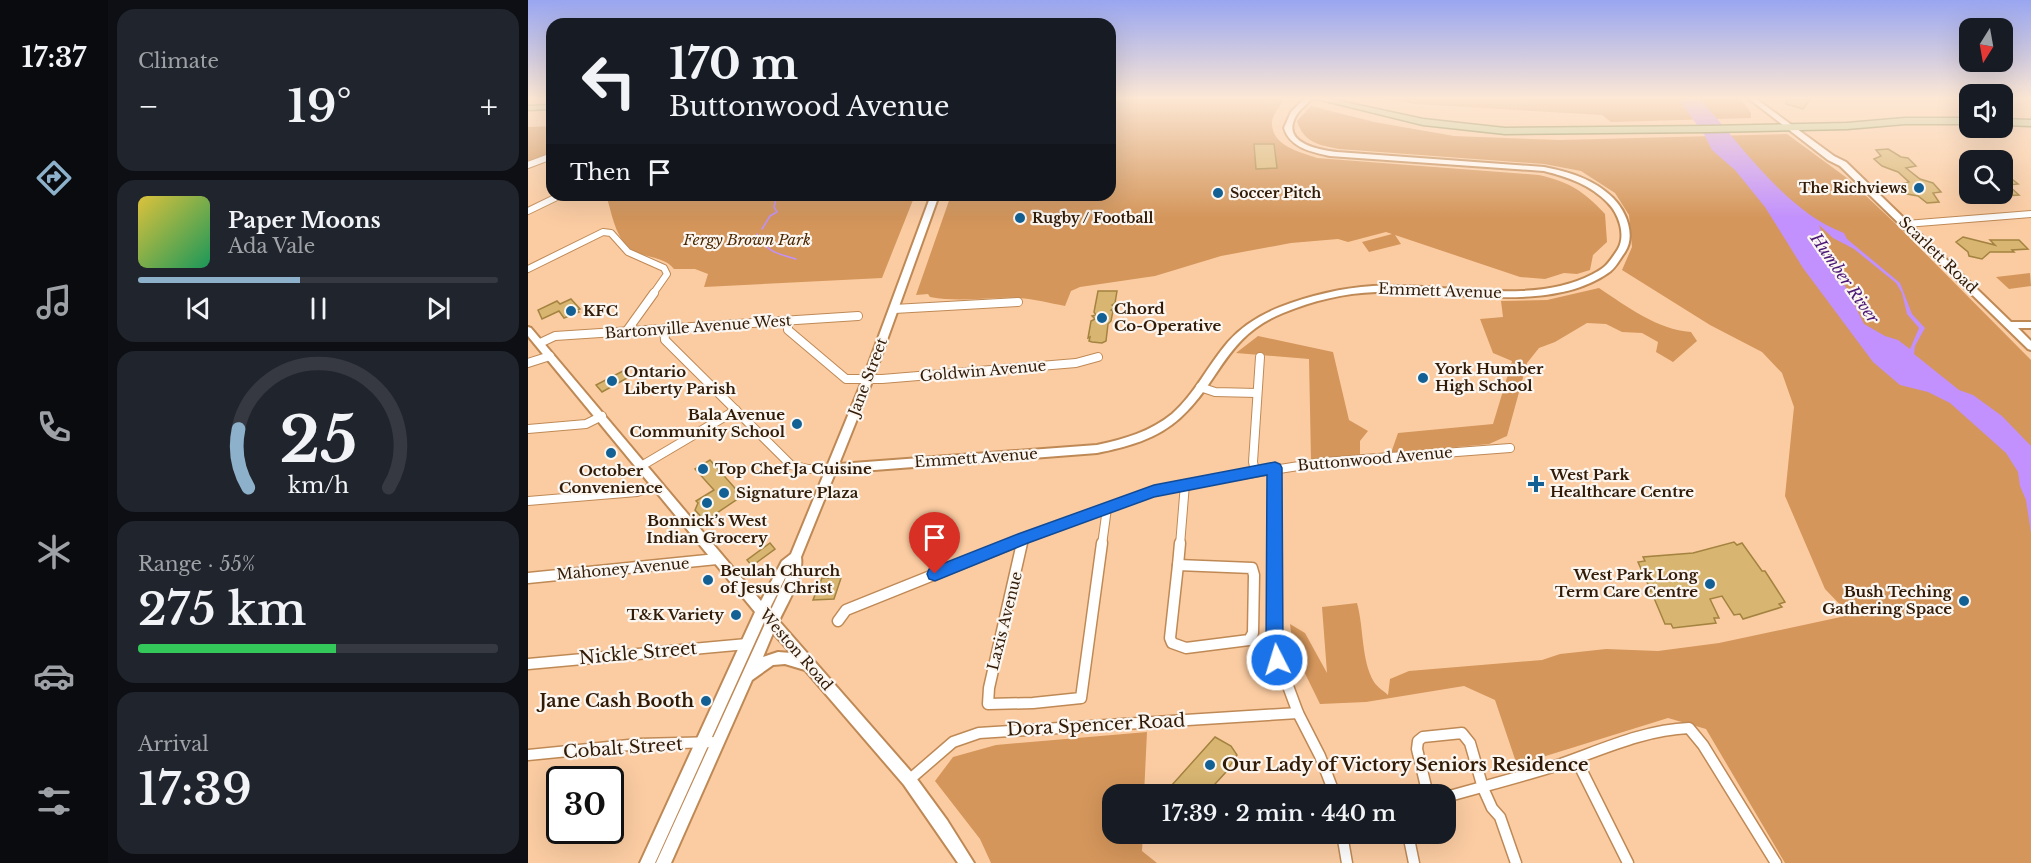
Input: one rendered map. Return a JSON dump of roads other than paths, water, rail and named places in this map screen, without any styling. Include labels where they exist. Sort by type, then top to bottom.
[{"type":"main road","name":"Emmett Avenue","points":[[831,469],[1097,449],[1120,445],[1166,424],[1187,405],[1235,339],[1259,321],[1287,309],[1335,295],[1374,289],[1407,288],[1494,294],[1559,290],[1595,278],[1615,263],[1622,251],[1625,230],[1619,210],[1600,190],[1566,174],[1544,169],[1337,154],[1308,148],[1292,138]]},
{"type":"main road","name":"Scarlett Road","points":[[1807,138],[1831,158],[1843,164],[2031,347]]},
{"type":"main road","name":"Scarlett Road","points":[[1815,138],[1840,157],[1843,164]]},
{"type":"main road","name":"Jane Street","points":[[647,863],[762,611],[786,565],[795,557],[868,379],[933,201]]},
{"type":"main road","points":[[2009,325],[2031,325]]},
{"type":"main road","name":"Weston Road","points":[[528,330],[643,465],[717,559],[909,780],[966,863]]},
{"type":"main road","name":"Jane Street","points":[[663,863],[791,580],[796,564],[795,557]]},
{"type":"main road","points":[[744,684],[761,664],[775,657],[782,656],[809,665]]},
{"type":"street","points":[[528,165],[546,158]]},
{"type":"street","points":[[528,211],[549,201]]},
{"type":"street","points":[[1906,224],[2031,214]]},
{"type":"street","points":[[528,268],[603,232],[611,233],[621,248],[633,257],[664,268],[666,274],[626,332]]},
{"type":"street","points":[[894,309],[1018,302]]},
{"type":"street","name":"Bartonville Avenue West","points":[[540,343],[555,336],[858,316]]},
{"type":"street","name":"Goldwin Avenue","points":[[789,320],[788,330],[838,375],[846,379],[1076,363],[1098,357]]},
{"type":"street","points":[[664,329],[665,340],[791,465],[801,469],[831,469]]},
{"type":"street","points":[[528,363],[550,356]]},
{"type":"street","points":[[1255,471],[1253,462],[1260,357]]},
{"type":"street","points":[[1200,387],[1215,392],[1257,393]]},
{"type":"street","points":[[643,465],[736,410]]},
{"type":"street","points":[[528,429],[585,424],[602,416]]},
{"type":"street","name":"Buttonwood Avenue","points":[[838,621],[846,610],[1023,539],[1154,491],[1255,471],[1324,462],[1510,448]]},
{"type":"street","points":[[1275,468],[1275,651],[1298,713],[1320,756],[1331,784]]},
{"type":"street","points":[[1178,565],[1252,568],[1254,574],[1253,630],[1249,640],[1186,648],[1172,643],[1170,638],[1185,484]]},
{"type":"street","points":[[528,501],[637,492],[658,485]]},
{"type":"street","name":"Laxis Avenue","points":[[1023,539],[989,688],[988,704],[1033,704],[1081,698],[1107,508]]},
{"type":"street","name":"Mahoney Avenue","points":[[528,578],[717,559]]},
{"type":"street","name":"Nickle Street","points":[[528,664],[747,644]]},
{"type":"street","name":"Dora Spencer Road","points":[[909,780],[953,742],[979,733],[1298,713]]},
{"type":"street","points":[[1456,795],[1576,759],[1640,736],[1669,729],[1689,728],[1776,863]]},
{"type":"street","points":[[1426,784],[1417,745],[1423,736],[1457,733],[1467,737],[1483,788],[1492,808],[1500,816],[1516,863]]},
{"type":"street","name":"Cobalt Street","points":[[528,755],[639,744],[718,742]]},
{"type":"street","points":[[1576,759],[1628,863]]},
{"type":"street","points":[[1344,844],[1347,863]]},
{"type":"street","points":[[1410,844],[1414,863]]},
{"type":"waterway","points":[[762,229],[770,216],[777,212],[774,207],[776,201]]},
{"type":"waterway","points":[[757,234],[768,248],[796,259]]},
{"type":"place","name":"The Richviews","points":[[1919,188]]},
{"type":"place","name":"Soccer Pitch","points":[[1218,193]]},
{"type":"place","name":"Rugby / Football","points":[[1020,218]]},
{"type":"place","name":"KFC","points":[[571,311]]},
{"type":"place","name":"Chord Co-Operative","points":[[1102,318]]},
{"type":"place","name":"York Humber High School","points":[[1423,378]]},
{"type":"place","name":"Ontario Liberty Parish","points":[[612,381]]},
{"type":"place","name":"Bala Avenue Community School","points":[[797,424]]},
{"type":"place","name":"October Convenience","points":[[611,453]]},
{"type":"place","name":"Top Chef Ja Cuisine","points":[[703,469]]},
{"type":"place","name":"West Park Healthcare Centre","points":[[1536,484]]},
{"type":"place","name":"Signature Plaza","points":[[724,493]]},
{"type":"place","name":"Bonnick’s West Indian Grocery","points":[[707,503]]},
{"type":"place","name":"Beulah Church of Jesus Christ","points":[[708,580]]},
{"type":"place","name":"West Park Long Term Care Centre","points":[[1710,584]]},
{"type":"place","name":"Bush Teching Gathering Space","points":[[1964,601]]},
{"type":"place","name":"T&K Variety","points":[[736,615]]},
{"type":"place","name":"Jane Cash Booth","points":[[706,701]]},
{"type":"place","name":"Our Lady of Victory Seniors Residence","points":[[1210,765]]},
{"type":"park label","name":"Fergy Brown Park","points":[[747,240]]},
{"type":"water label","name":"Humber River","points":[[1845,278]]}]
